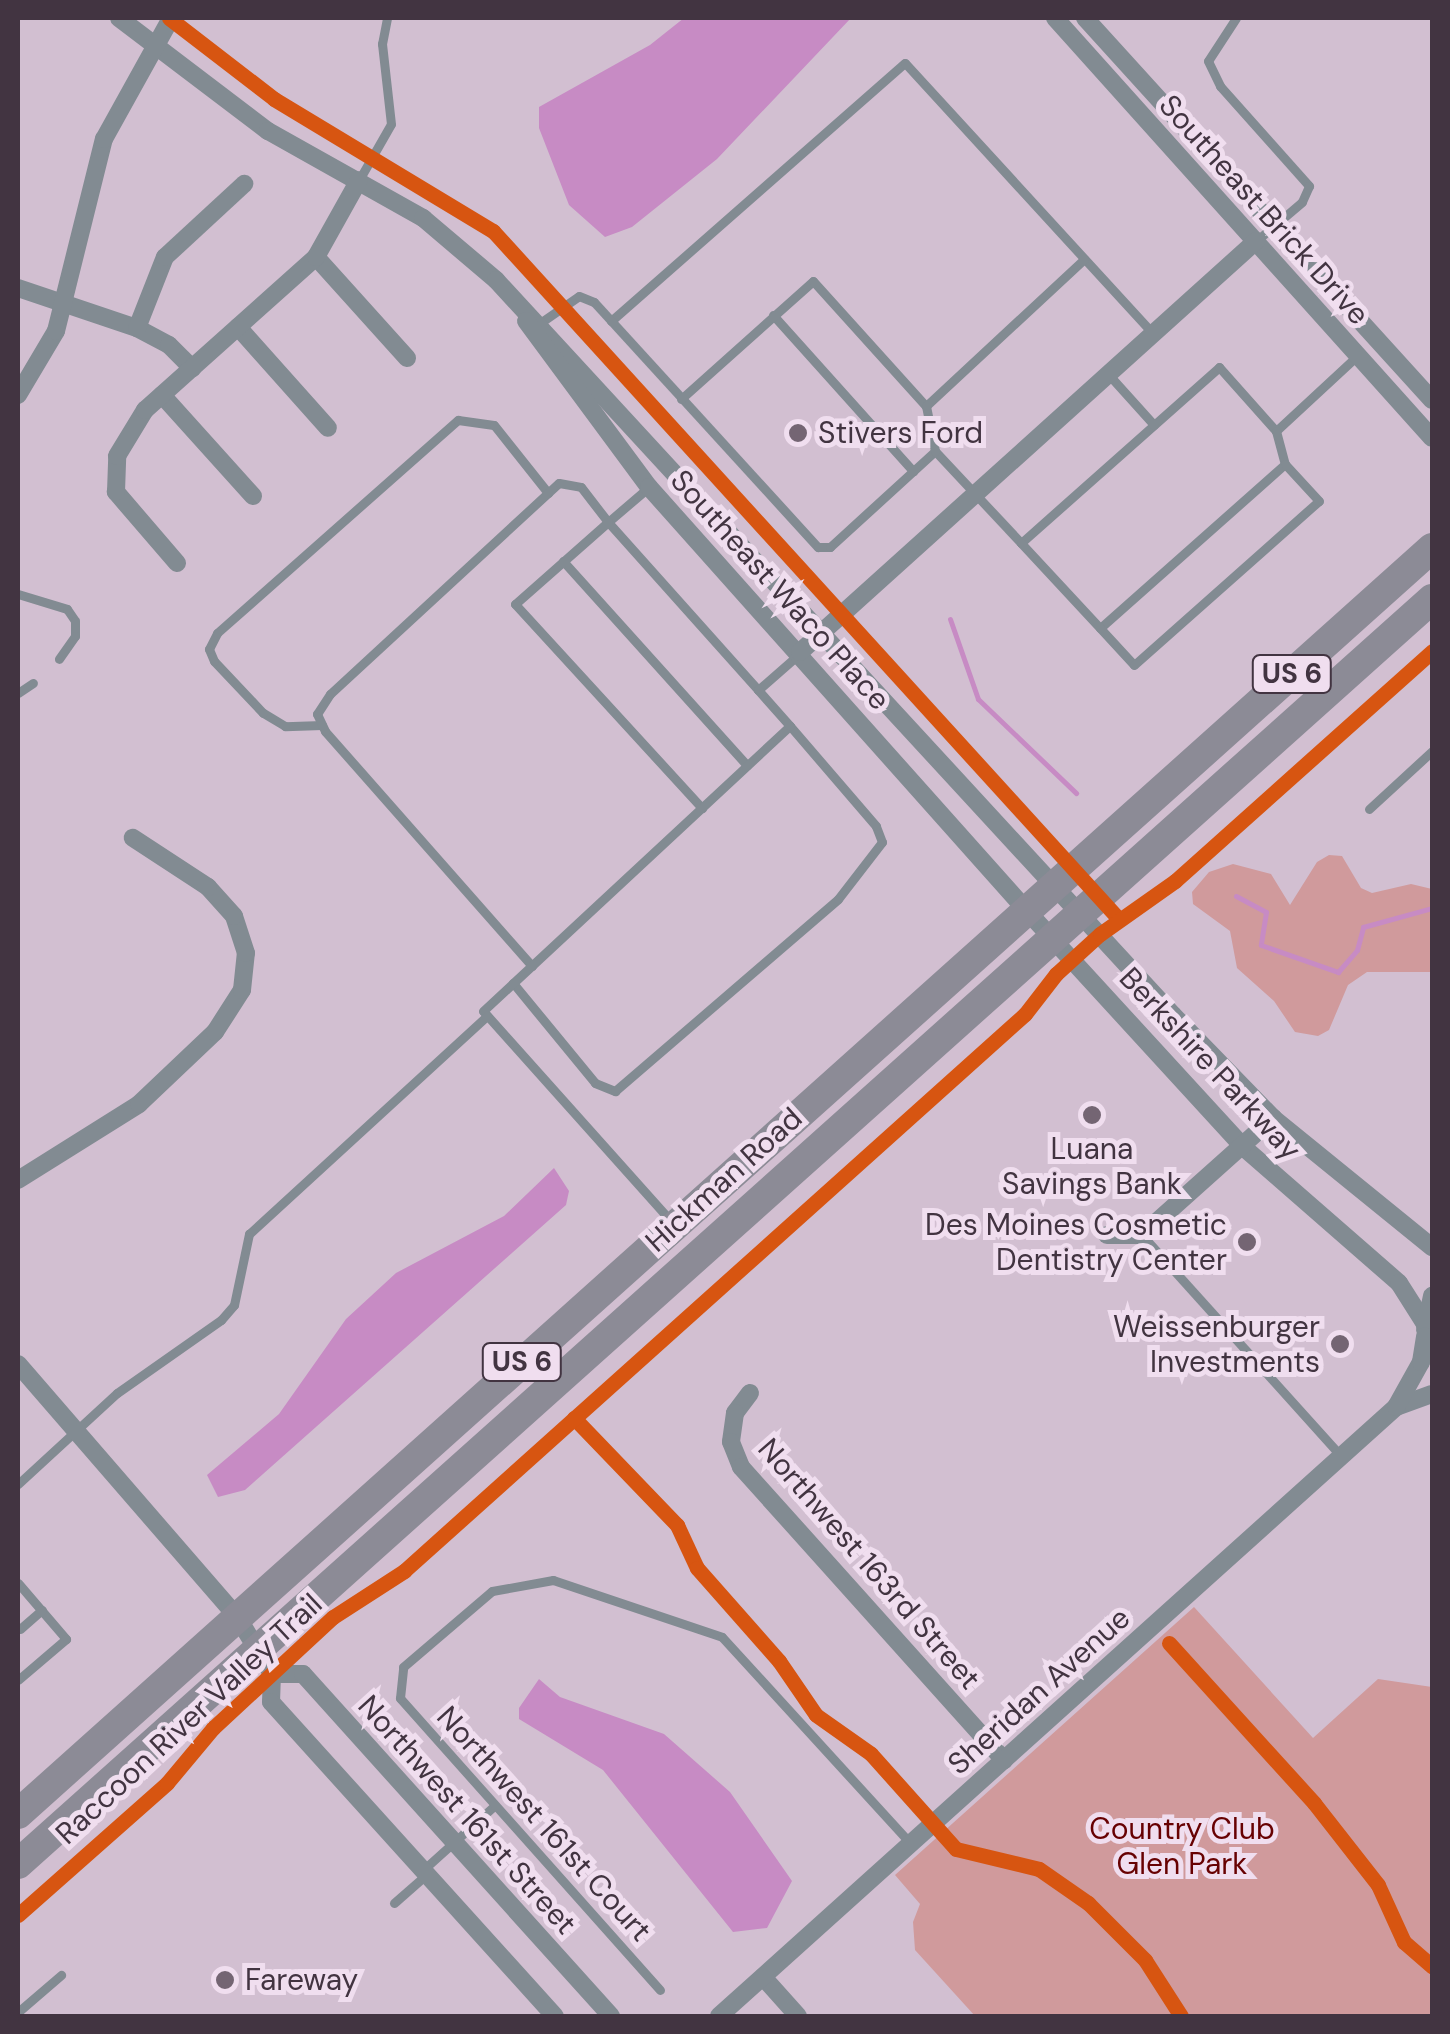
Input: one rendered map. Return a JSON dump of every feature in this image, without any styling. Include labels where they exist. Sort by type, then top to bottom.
[{"type":"highway","name":"Hickman Road","points":[[18,1864],[263,1664],[1040,925],[1053,888],[1432,548]]},
{"type":"highway","points":[[1292,725],[1290,714],[1319,683],[1432,582]]},
{"type":"highway","name":"Hickman Road","points":[[18,1814],[674,1225],[1040,925],[1080,914],[1432,599]]},
{"type":"street","name":"Southeast Waco Place","points":[[119,18],[268,130],[423,218],[496,280],[540,322],[1080,914]]},
{"type":"street","points":[[18,395],[44,358],[64,304],[98,156],[152,45],[170,18]]},
{"type":"street","name":"Southeast Brick Drive","points":[[1055,18],[1432,438]]},
{"type":"street","name":"Southeast Brick Drive","points":[[1085,18],[1432,400]]},
{"type":"street","points":[[177,564],[125,505],[113,479],[124,443],[162,395],[316,257],[359,180]]},
{"type":"street","points":[[137,328],[165,257],[244,184]]},
{"type":"street","points":[[800,652],[1256,241]]},
{"type":"street","points":[[316,257],[407,358]]},
{"type":"street","name":"Southeast Waco Place","points":[[496,280],[649,486],[1040,925]]},
{"type":"street","points":[[18,288],[137,328],[169,345],[192,368]]},
{"type":"street","points":[[238,327],[328,428]]},
{"type":"street","points":[[162,395],[253,496]]},
{"type":"street","points":[[20,1172],[138,1104],[215,1032],[242,990],[246,953],[234,916],[208,887],[133,838]]},
{"type":"street","name":"Berkshire Parkway","points":[[1080,914],[1273,1118],[1432,1247]]},
{"type":"street","name":"Berkshire Parkway","points":[[1040,925],[1242,1146],[1399,1283],[1428,1337]]},
{"type":"street","points":[[1107,1235],[1142,1235],[1273,1118]]},
{"type":"street","name":"Sheridan Avenue","points":[[719,2016],[1396,1407],[1421,1362],[1432,1296]]},
{"type":"street","points":[[18,1364],[238,1618],[263,1664],[271,1702],[554,2016]]},
{"type":"street","name":"Northwest 163rd Street","points":[[750,1393],[736,1413],[731,1442],[741,1467],[1004,1760]]},
{"type":"street","name":"Sheridan Avenue","points":[[1396,1407],[1432,1394]]},
{"type":"street","name":"Northwest 161st Street","points":[[263,1664],[303,1674],[611,2016]]},
{"type":"street","points":[[763,1977],[798,2016]]},
{"type":"lane","points":[[359,180],[391,124],[382,44],[387,18]]},
{"type":"lane","points":[[1236,18],[1208,61],[1220,86],[1309,186],[1302,202],[1256,241]]},
{"type":"lane","points":[[611,321],[906,63],[1153,334]]},
{"type":"lane","points":[[926,406],[1084,259]]},
{"type":"lane","points":[[681,399],[813,281],[926,406],[936,450],[1021,543],[1134,665],[1319,502],[1284,464],[1276,430],[1219,367],[1021,543]]},
{"type":"lane","points":[[540,322],[580,296],[611,321],[811,545],[830,547],[936,450]]},
{"type":"lane","points":[[773,314],[914,471]]},
{"type":"lane","points":[[1276,430],[1357,356]]},
{"type":"lane","points":[[1108,374],[1154,425]]},
{"type":"lane","points":[[322,726],[285,726],[263,714],[214,661],[210,649],[217,633],[458,420],[494,426],[548,493]]},
{"type":"lane","points":[[1100,628],[1284,464]]},
{"type":"lane","points":[[514,983],[595,1082],[614,1090],[838,899],[882,842],[876,826],[608,522],[582,487],[559,483],[330,694],[318,714],[322,726],[532,966]]},
{"type":"lane","points":[[649,486],[515,604],[702,808]]},
{"type":"lane","points":[[564,561],[747,765]]},
{"type":"lane","points":[[18,594],[67,609],[75,621],[74,636],[59,660]]},
{"type":"lane","points":[[758,690],[800,652]]},
{"type":"lane","points":[[18,692],[33,683]]},
{"type":"lane","points":[[674,1225],[483,1012],[790,726]]},
{"type":"lane","points":[[1369,809],[1432,750]]},
{"type":"lane","points":[[18,1484],[76,1428],[222,1320],[234,1304],[249,1234],[486,1016]]},
{"type":"lane","points":[[1142,1235],[1341,1456]]},
{"type":"lane","name":"Northwest 161st Court","points":[[660,1990],[407,1708],[397,1688],[403,1667],[492,1592],[530,1580],[575,1584],[722,1637],[911,1844]]},
{"type":"lane","points":[[18,1583],[22,1596],[42,1610],[66,1639],[18,1680]]},
{"type":"lane","points":[[20,1630],[42,1610]]},
{"type":"lane","points":[[394,1903],[494,1806]]},
{"type":"lane","points":[[18,2012],[62,1975]]},
{"type":"green space","points":[[1329,855],[1342,856],[1361,888],[1372,893],[1411,884],[1432,889],[1432,972],[1367,972],[1348,985],[1329,1030],[1318,1036],[1295,1032],[1274,1001],[1237,968],[1230,931],[1193,904],[1192,892],[1209,872],[1233,864],[1271,874],[1290,905],[1317,862]]},
{"type":"green space","name":"Country Club Glen Park","points":[[1194,1607],[1313,1738],[1378,1679],[1432,1687],[1432,2016],[975,2016],[915,1950],[913,1922],[920,1904],[895,1875]]},
{"type":"shaded area","points":[[684,18],[851,18],[717,159],[632,227],[605,237],[569,205],[539,128],[539,107],[650,45]]},
{"type":"shaded area","points":[[554,1168],[569,1191],[566,1205],[245,1490],[218,1497],[207,1475],[279,1414],[346,1319],[396,1273],[504,1216]]},
{"type":"shaded area","points":[[539,1679],[560,1697],[664,1734],[730,1792],[792,1881],[767,1928],[733,1932],[603,1770],[519,1719],[519,1708]]},
{"type":"waterway","points":[[950,619],[978,699],[1076,793]]},
{"type":"waterway","points":[[1236,896],[1266,912],[1261,945],[1338,972],[1357,950],[1363,927],[1432,908]]},
{"type":"cycle path","points":[[169,18],[274,99],[493,231],[1118,918]]},
{"type":"cycle path","name":"Raccoon River Valley Trail","points":[[18,1915],[167,1783],[213,1728],[333,1617],[404,1571],[1025,1014],[1056,974],[1100,934],[1175,881],[1432,651]]},
{"type":"cycle path","points":[[574,1418],[677,1525],[697,1568],[779,1661],[816,1715],[871,1754],[956,1849],[1039,1869],[1088,1903],[1145,1960],[1181,2016]]},
{"type":"cycle path","points":[[1169,1643],[1314,1803],[1378,1885],[1404,1942],[1432,1966]]},
{"type":"place","name":"Stivers Ford","points":[[798,433]]},
{"type":"place","name":"Luana Savings Bank","points":[[1092,1115]]},
{"type":"place","name":"Des Moines Cosmetic Dentistry Center","points":[[1247,1242]]},
{"type":"place","name":"Weissenburger Investments","points":[[1340,1344]]},
{"type":"place","name":"Fareway","points":[[225,1980]]}]
